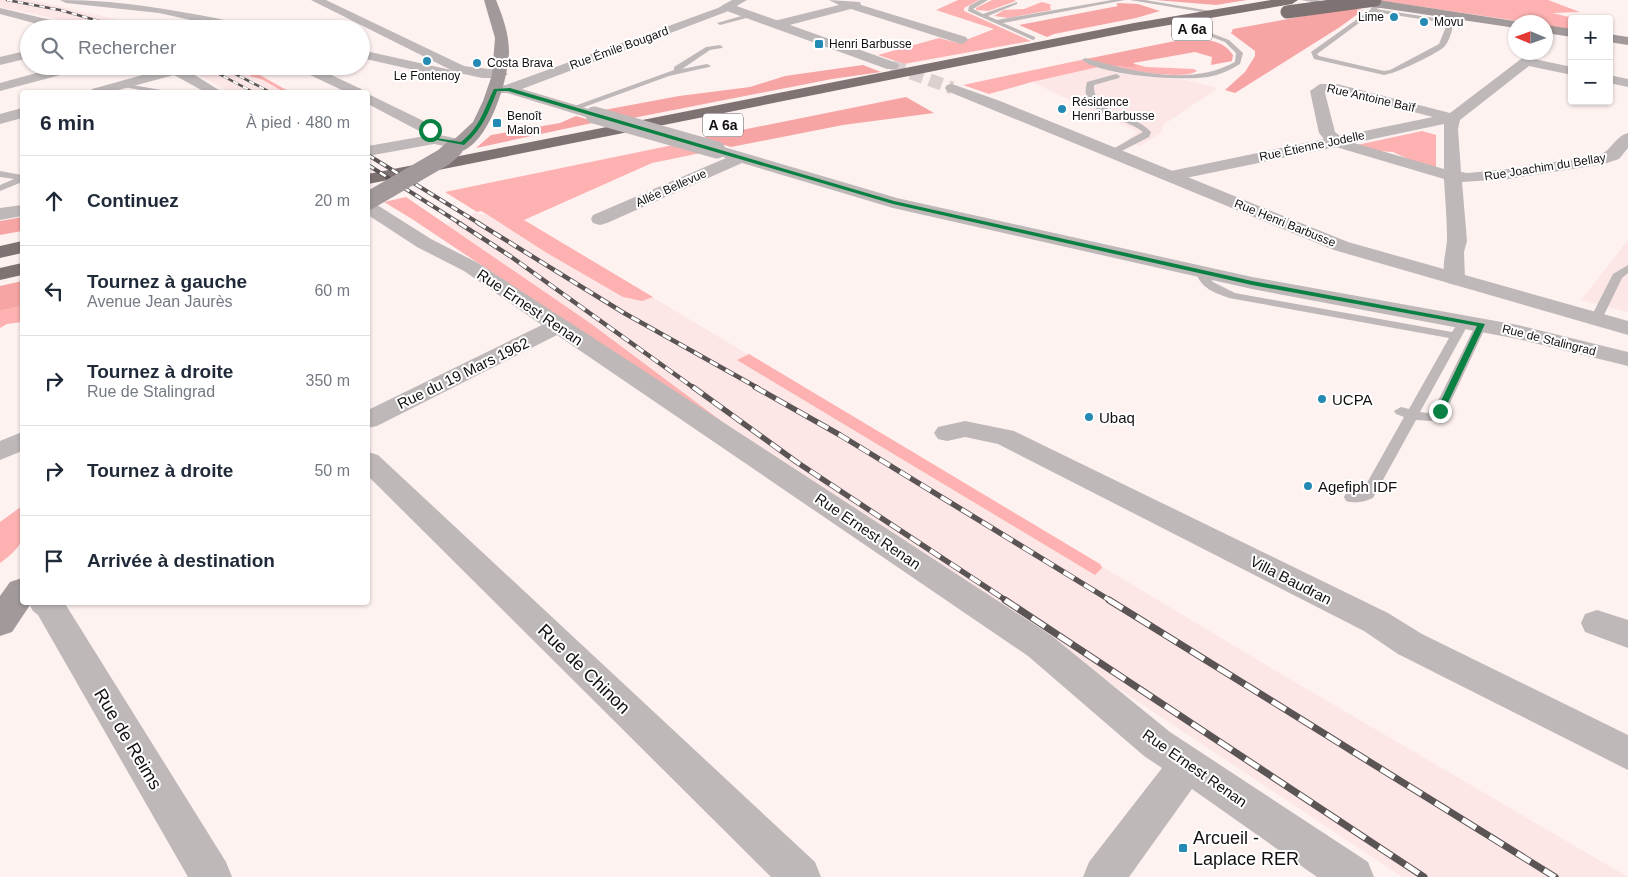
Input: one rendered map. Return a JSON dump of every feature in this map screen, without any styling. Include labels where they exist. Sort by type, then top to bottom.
[{"type":"highway","name":"A 6a","points":[[370,179],[1214,12],[1250,6],[1378,5]]},
{"type":"highway","name":"A 6a","points":[[1158,36],[1289,6]]},
{"type":"highway","points":[[1069,54],[1098,48]]},
{"type":"highway","points":[[819,106],[888,92]]},
{"type":"highway","name":"A 6a","points":[[634,143],[700,130]]},
{"type":"highway","points":[[370,200],[434,184]]},
{"type":"highway","points":[[0,252],[20,247]]},
{"type":"highway","points":[[0,270],[20,268]]},
{"type":"highway","points":[[0,274],[20,269]]},
{"type":"main road","points":[[370,199],[444,157],[474,134],[482,123],[501,84],[503,52],[500,25],[490,0]]},
{"type":"main road","points":[[1354,0],[1451,18],[1508,23]]},
{"type":"main road","points":[[1553,30],[1568,32]]},
{"type":"main road","points":[[1613,39],[1628,41]]},
{"type":"main road","points":[[370,193],[435,156],[458,146]]},
{"type":"main road","points":[[0,622],[20,594]]},
{"type":"street","points":[[66,0],[159,10],[207,20]]},
{"type":"street","points":[[317,0],[360,20]]},
{"type":"street","name":"Rue Émile Bougard","points":[[501,84],[728,7],[741,0]]},
{"type":"street","points":[[835,0],[962,40]]},
{"type":"street","points":[[778,24],[874,0]]},
{"type":"street","points":[[714,2],[892,66]]},
{"type":"street","points":[[0,11],[36,20]]},
{"type":"street","points":[[370,25],[460,68],[501,84]]},
{"type":"street","points":[[0,61],[20,56]]},
{"type":"street","points":[[370,56],[484,82],[501,84]]},
{"type":"street","points":[[424,68],[436,69],[445,67],[447,64],[445,60]]},
{"type":"street","points":[[1454,279],[1454,252],[1457,242],[1450,129],[1452,118],[1524,60]]},
{"type":"street","points":[[1537,60],[1568,70]]},
{"type":"street","points":[[0,87],[45,75]]},
{"type":"street","points":[[105,90],[153,75]]},
{"type":"street","points":[[185,75],[212,90]]},
{"type":"street","points":[[321,75],[352,90]]},
{"type":"street","points":[[1613,80],[1628,83]]},
{"type":"street","name":"Rue Henri Barbusse","points":[[953,81],[1114,152],[1341,246],[1628,328]]},
{"type":"street","name":"Rue de Stalingrad","points":[[501,84],[594,115],[893,203],[1201,272],[1628,359]]},
{"type":"street","name":"Rue Antoine Baïf","points":[[1337,141],[1330,137],[1325,128],[1317,91],[1321,87],[1337,88],[1452,118]]},
{"type":"street","points":[[370,99],[430,130],[434,139]]},
{"type":"street","points":[[0,119],[20,114]]},
{"type":"street","name":"Rue Étienne Jodelle","points":[[1171,176],[1452,118]]},
{"type":"street","name":"Rue Joachim du Bellay","points":[[1337,141],[1347,146],[1454,176],[1481,178],[1604,159],[1613,155],[1628,138]]},
{"type":"street","points":[[370,151],[434,139],[458,146]]},
{"type":"street","name":"Allée Bellevue","points":[[600,219],[742,157]]},
{"type":"street","name":"Rue Ernest Renan","points":[[370,208],[424,242],[471,267],[1040,646],[1157,744],[1352,877]]},
{"type":"street","points":[[0,214],[20,211]]},
{"type":"street","name":"Rue du 19 Mars 1962","points":[[370,419],[558,326]]},
{"type":"street","name":"Villa Baudran","points":[[947,432],[965,429],[1005,437],[1376,622],[1410,644],[1628,753]]},
{"type":"street","points":[[0,451],[20,442]]},
{"type":"street","name":"Rue de Chinon","points":[[370,463],[800,877]]},
{"type":"street","name":"Rue de Reims","points":[[48,605],[211,877]]},
{"type":"street","points":[[1597,623],[1628,634]]},
{"type":"street","points":[[1104,877],[1188,764]]},
{"type":"lane","points":[[985,0],[970,9],[1034,38]]},
{"type":"lane","points":[[1064,10],[1076,0]]},
{"type":"lane","points":[[996,22],[1122,0]]},
{"type":"lane","points":[[1133,0],[1214,12]]},
{"type":"lane","points":[[1304,0],[1378,5]]},
{"type":"lane","points":[[983,16],[1015,4]]},
{"type":"lane","points":[[1378,5],[1313,53],[1316,58],[1372,72],[1392,72],[1442,45],[1451,18]]},
{"type":"lane","points":[[720,23],[752,15]]},
{"type":"lane","points":[[1085,60],[1121,71],[1179,76],[1226,72],[1238,63],[1240,53],[1233,45],[1195,28]]},
{"type":"lane","points":[[674,72],[682,64],[708,48],[720,47]]},
{"type":"lane","points":[[573,108],[674,72],[707,66]]},
{"type":"lane","points":[[1114,152],[1132,144],[1146,135],[1147,132],[1139,125],[1103,110],[1092,100],[1089,94],[1090,84],[1116,76]]},
{"type":"lane","points":[[124,85],[150,90]]},
{"type":"lane","points":[[0,174],[20,179]]},
{"type":"lane","points":[[0,188],[20,180]]},
{"type":"lane","points":[[1596,319],[1617,276],[1628,268]]},
{"type":"lane","points":[[1402,412],[1428,418],[1440,411],[1467,327]]},
{"type":"lane","points":[[1351,497],[1362,497],[1368,494],[1467,327]]},
{"type":"shaded area","points":[[0,0],[29,0],[119,20],[60,20],[0,7]]},
{"type":"shaded area","points":[[958,0],[979,0],[964,8],[964,11],[1031,41],[904,64],[878,55],[939,38],[958,43],[994,29],[936,10]]},
{"type":"shaded area","points":[[992,0],[1016,1],[988,11],[976,10],[976,8]]},
{"type":"shaded area","points":[[1155,0],[1247,0],[1216,5]]},
{"type":"shaded area","points":[[1376,0],[1548,0],[1580,12],[1552,13],[1568,17],[1568,29],[1553,27],[1553,15],[1508,15],[1508,20]]},
{"type":"shaded area","points":[[1042,2],[1052,5],[1050,6],[1051,10],[1008,18],[994,16],[1004,10],[1024,9]]},
{"type":"shaded area","points":[[1116,4],[1138,4],[1160,11],[1047,37],[1019,25],[1118,6]]},
{"type":"shaded area","points":[[1348,8],[1363,10],[1340,27],[1235,93],[1225,90],[1245,72],[1255,56],[1255,51],[1231,33],[1233,29]]},
{"type":"shaded area","points":[[1199,39],[1226,47],[1233,55],[1232,61],[1211,65],[1212,57],[1195,52],[1133,63],[1136,68],[1105,65],[1098,67],[1081,60],[1175,41]]},
{"type":"shaded area","points":[[1081,60],[1098,67],[989,94],[963,85]]},
{"type":"shaded area","points":[[1132,63],[1146,67],[1194,69],[1197,71],[1190,74],[1166,75],[1105,65],[1135,68]]},
{"type":"shaded area","points":[[863,65],[881,72],[832,79],[633,118],[604,110],[679,96],[750,87],[785,76]]},
{"type":"shaded area","points":[[1098,67],[1117,73],[1186,80],[1218,88],[1163,125],[1162,132],[1140,146],[1124,142],[1138,132],[1032,82]]},
{"type":"shaded area","points":[[199,75],[259,75],[286,90],[226,90]]},
{"type":"shaded area","points":[[249,75],[259,75],[286,90],[280,90],[263,80]]},
{"type":"shaded area","points":[[906,97],[934,113],[843,125],[731,147],[702,138]]},
{"type":"shaded area","points":[[576,116],[597,122],[476,148],[491,135],[560,123]]},
{"type":"shaded area","points":[[1422,131],[1436,135],[1436,169],[1393,152],[1379,151],[1357,145]]},
{"type":"shaded area","points":[[673,145],[701,153],[652,163],[524,220],[653,297],[642,301],[623,297],[547,253],[488,215],[481,211],[477,212],[445,192]]},
{"type":"shaded area","points":[[406,197],[590,323],[744,438],[384,202]]},
{"type":"shaded area","points":[[428,212],[446,224],[475,213],[524,220],[1281,674],[1628,877],[1402,877],[679,397]]},
{"type":"shaded area","points":[[20,217],[20,231],[0,235],[0,221]]},
{"type":"shaded area","points":[[1628,240],[1628,312],[1581,300]]},
{"type":"shaded area","points":[[20,281],[20,306],[0,311],[0,286]]},
{"type":"shaded area","points":[[20,306],[20,322],[7,324],[0,328],[0,311]]},
{"type":"shaded area","points":[[749,354],[1100,564],[1102,568],[1095,575],[737,360]]},
{"type":"shaded area","points":[[20,507],[20,544],[0,563],[0,522]]},
{"type":"tunnel","points":[[892,66],[952,88]]},
{"type":"railway","points":[[7,0],[60,10],[95,20]]},
{"type":"railway","points":[[221,75],[249,90]]},
{"type":"railway","points":[[237,75],[266,90]]},
{"type":"railway","points":[[370,156],[480,224]]},
{"type":"railway","points":[[370,166],[461,224]]},
{"type":"railway","points":[[459,223],[510,256],[694,388]]},
{"type":"railway","points":[[478,223],[624,313],[758,388]]},
{"type":"railway","points":[[693,387],[798,463],[1007,601]]},
{"type":"railway","points":[[755,387],[840,435],[1111,601]]},
{"type":"railway","points":[[1005,600],[1424,877]]},
{"type":"railway","points":[[1109,600],[1555,877]]},
{"type":"place","name":"Lime","points":[[1394,17]]},
{"type":"place","name":"Movu","points":[[1424,22]]},
{"type":"place","name":"Henri Barbusse","points":[[819,44]]},
{"type":"place","name":"Le Fontenoy","points":[[427,61]]},
{"type":"place","name":"Costa Brava","points":[[477,63]]},
{"type":"place","name":"Résidence Henri Barbusse","points":[[1062,109]]},
{"type":"place","name":"Benoît Malon","points":[[497,123]]},
{"type":"place","name":"UCPA","points":[[1322,399]]},
{"type":"place","name":"Ubaq","points":[[1089,417]]},
{"type":"place","name":"Agefiph IDF","points":[[1308,486]]},
{"type":"place","name":"Arcueil - Laplace RER","points":[[1183,848]]},
{"type":"route","points":[[430,130],[434,139],[462,144],[474,134],[482,123],[495,90],[508,89],[893,203],[1252,283],[1481,324],[1440,411]]}]
